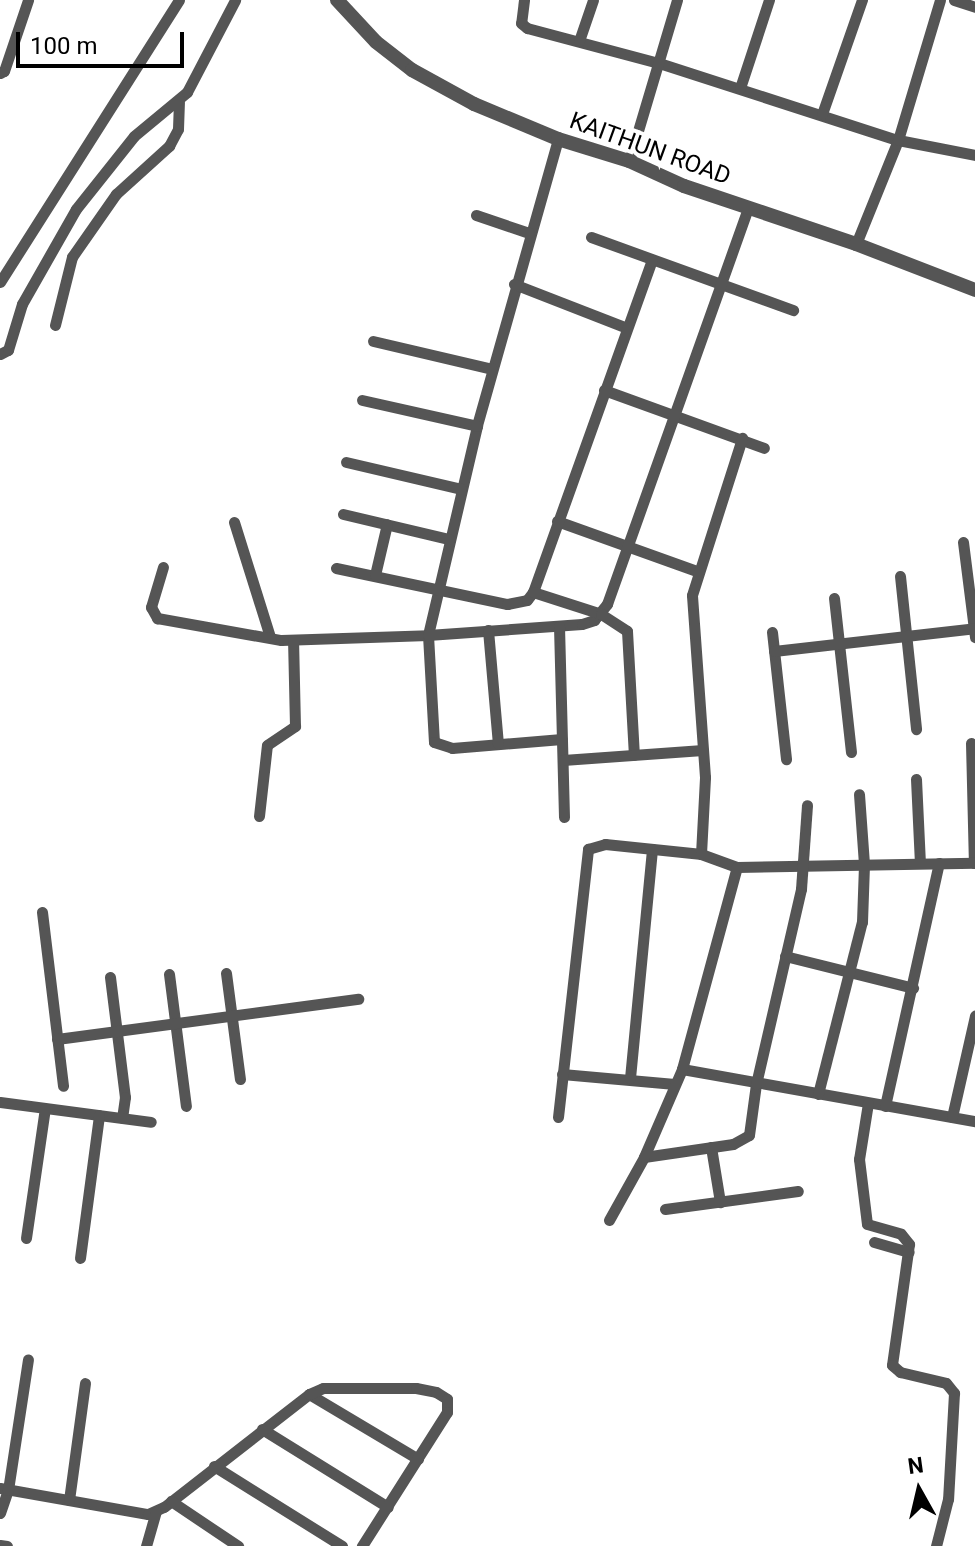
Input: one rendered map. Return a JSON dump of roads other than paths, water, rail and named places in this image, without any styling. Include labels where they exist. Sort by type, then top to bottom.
[{"type":"street","points":[[0,73],[4,71],[28,0]]},
{"type":"street","points":[[0,282],[179,0]]},
{"type":"street","points":[[0,354],[8,350],[22,304],[94,185],[134,136],[179,102],[235,0]]},
{"type":"street","name":"KAITHUN ROAD","points":[[337,0],[376,42],[441,88],[558,139],[629,161],[748,209],[856,244],[975,290]]},
{"type":"street","points":[[524,0],[521,23],[527,28],[659,63],[898,140],[975,155]]},
{"type":"street","points":[[579,41],[593,0]]},
{"type":"street","points":[[629,161],[677,0]]},
{"type":"street","points":[[740,88],[769,0]]},
{"type":"street","points":[[822,114],[862,0]]},
{"type":"street","points":[[856,244],[898,140],[940,0]]},
{"type":"street","points":[[954,0],[975,7]]},
{"type":"street","points":[[55,325],[72,257],[116,194],[169,146],[178,129],[179,102]]},
{"type":"street","points":[[558,139],[514,284],[461,489],[428,635],[434,742],[452,748],[562,739]]},
{"type":"street","points":[[163,567],[151,607],[157,618],[293,640],[559,626],[582,624],[601,614],[748,209]]},
{"type":"street","points":[[476,215],[529,233]]},
{"type":"street","points":[[591,237],[793,310]]},
{"type":"street","points":[[336,568],[507,604],[519,604],[533,592],[652,260]]},
{"type":"street","points":[[514,284],[627,328]]},
{"type":"street","points":[[373,341],[492,369]]},
{"type":"street","points":[[604,390],[764,448]]},
{"type":"street","points":[[362,400],[477,426]]},
{"type":"street","points":[[701,854],[703,750],[697,635],[692,605],[697,571],[742,438]]},
{"type":"street","points":[[346,462],[461,489]]},
{"type":"street","points":[[343,514],[449,539]]},
{"type":"street","points":[[557,521],[697,571]]},
{"type":"street","points":[[234,522],[270,637]]},
{"type":"street","points":[[375,575],[387,524]]},
{"type":"street","points":[[963,542],[975,637]]},
{"type":"street","points":[[900,576],[916,729]]},
{"type":"street","points":[[533,592],[601,614],[627,631],[634,755]]},
{"type":"street","points":[[834,598],[851,752]]},
{"type":"street","points":[[559,626],[564,817]]},
{"type":"street","points":[[774,651],[974,628]]},
{"type":"street","points":[[488,630],[498,744]]},
{"type":"street","points":[[772,632],[786,759]]},
{"type":"street","points":[[259,816],[267,745],[295,726],[293,640]]},
{"type":"street","points":[[558,1117],[588,849],[605,844],[701,854],[737,867],[975,863],[971,743]]},
{"type":"street","points":[[563,760],[703,750]]},
{"type":"street","points":[[916,779],[920,863]]},
{"type":"street","points":[[818,1094],[862,922],[864,864],[859,794]]},
{"type":"street","points":[[644,1157],[740,1142],[749,1135],[756,1084],[804,865],[807,805]]},
{"type":"street","points":[[630,1078],[652,849]]},
{"type":"street","points":[[885,1106],[939,863]]},
{"type":"street","points":[[609,1220],[644,1157],[682,1069],[737,867]]},
{"type":"street","points":[[42,912],[63,1086]]},
{"type":"street","points":[[785,956],[913,988]]},
{"type":"street","points":[[226,973],[240,1079]]},
{"type":"street","points":[[169,974],[186,1106]]},
{"type":"street","points":[[110,977],[125,1097],[122,1118]]},
{"type":"street","points":[[57,1039],[358,999]]},
{"type":"street","points":[[952,1117],[975,1016]]},
{"type":"street","points":[[682,1069],[975,1121]]},
{"type":"street","points":[[562,1074],[675,1084]]},
{"type":"street","points":[[0,1102],[151,1122]]},
{"type":"street","points":[[868,1103],[859,1159],[867,1224],[901,1234],[909,1244],[892,1365],[900,1372],[946,1383],[954,1393],[948,1499],[936,1546]]},
{"type":"street","points":[[26,1238],[45,1108]]},
{"type":"street","points":[[80,1258],[99,1115]]},
{"type":"street","points":[[711,1147],[720,1202]]},
{"type":"street","points":[[665,1209],[798,1191]]},
{"type":"street","points":[[874,1242],[909,1252]]},
{"type":"street","points":[[0,1513],[28,1360]]},
{"type":"street","points":[[69,1500],[85,1383]]},
{"type":"street","points":[[4,1489],[138,1514],[156,1512],[309,1394],[323,1388],[416,1388],[436,1392],[449,1405],[362,1546]]},
{"type":"street","points":[[309,1394],[418,1459]]},
{"type":"street","points":[[262,1429],[388,1507]]},
{"type":"street","points":[[214,1466],[342,1546]]},
{"type":"street","points":[[171,1501],[238,1546]]},
{"type":"street","points":[[146,1546],[156,1512]]},
{"type":"street","points":[[0,1545],[7,1546]]}]
